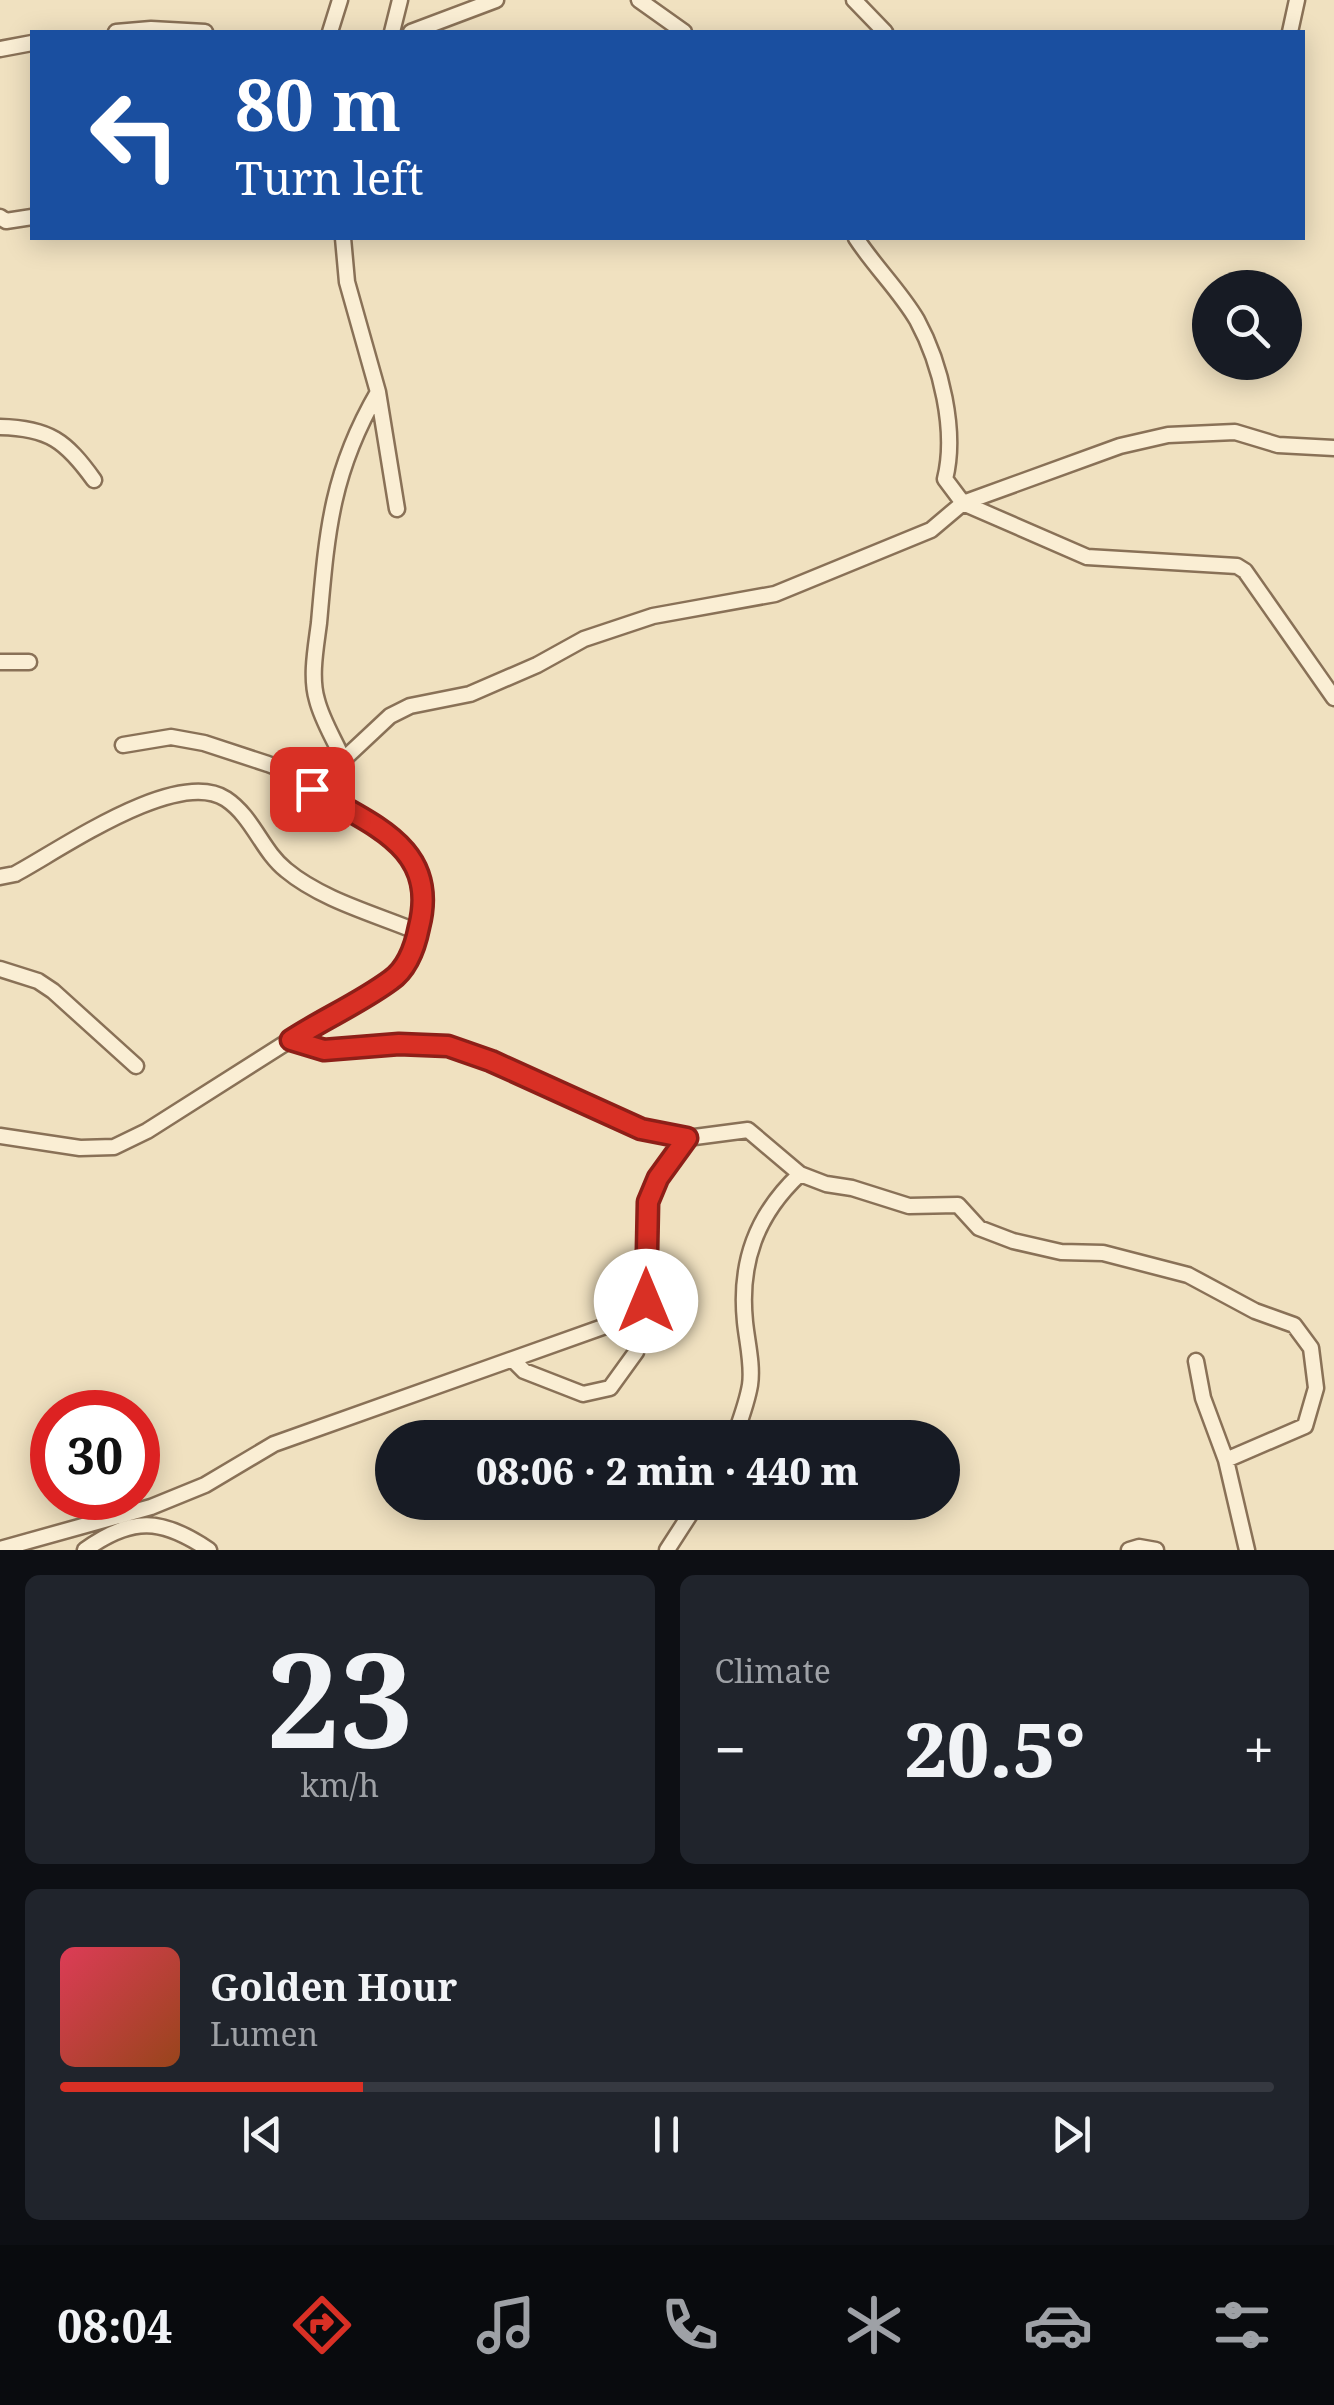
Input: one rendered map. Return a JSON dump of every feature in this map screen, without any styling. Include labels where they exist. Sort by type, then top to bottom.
[{"type":"street","points":[[331,30],[340,0]]},
{"type":"street","points":[[392,30],[400,0]]},
{"type":"street","points":[[416,30],[496,0]]},
{"type":"street","points":[[639,0],[681,30]]},
{"type":"street","points":[[854,0],[883,30]]},
{"type":"street","points":[[1290,30],[1297,0]]},
{"type":"street","points":[[139,30],[169,30]]},
{"type":"street","points":[[0,48],[30,44]]},
{"type":"street","points":[[0,218],[6,221],[30,217]]},
{"type":"street","points":[[343,240],[346,282],[378,392],[397,509]]},
{"type":"street","points":[[858,240],[916,318],[929,348],[950,424],[945,479],[963,503],[1086,558],[1237,566],[1245,571],[1334,698]]},
{"type":"street","points":[[342,757],[316,699],[318,634],[332,503],[354,435],[378,392]]},
{"type":"street","points":[[0,427],[46,432],[74,451],[94,480]]},
{"type":"street","points":[[312,789],[390,716],[410,706],[470,694],[536,666],[584,639],[652,616],[776,594],[931,530],[963,503],[1120,446],[1168,435],[1235,432],[1278,445],[1334,448]]},
{"type":"street","points":[[0,662],[29,662]]},
{"type":"street","points":[[0,1136],[80,1148],[114,1147],[147,1131],[394,979],[412,955],[422,914],[422,882],[408,851],[384,831],[286,771],[204,743],[171,736],[123,746]]},
{"type":"street","points":[[0,878],[16,874],[100,823],[159,800],[199,791],[225,798],[251,823],[282,868],[308,885],[418,932]]},
{"type":"street","points":[[0,969],[38,981],[53,991],[136,1066]]},
{"type":"street","points":[[291,1040],[324,1050],[399,1044],[448,1046],[491,1061],[641,1129],[687,1138],[748,1130],[800,1174],[909,1206],[958,1205],[979,1228],[1013,1242],[1061,1252],[1102,1253],[1188,1274],[1255,1311],[1294,1325],[1311,1348],[1316,1388],[1305,1426],[1226,1460]]},
{"type":"street","points":[[514,1360],[524,1371],[583,1394],[610,1388],[636,1352],[644,1312],[648,1202],[658,1178],[687,1138]]},
{"type":"street","points":[[739,1420],[750,1382],[743,1302],[746,1264],[762,1218],[778,1194],[800,1174]]},
{"type":"street","points":[[0,1550],[151,1507],[205,1486],[274,1444],[644,1312]]},
{"type":"street","points":[[1196,1361],[1204,1398],[1226,1460],[1247,1550]]},
{"type":"street","points":[[667,1550],[686,1520]]},
{"type":"street","points":[[84,1550],[139,1523],[174,1529],[209,1550]]},
{"type":"street","points":[[1129,1550],[1156,1550]]},
{"type":"route","points":[[312,789],[384,831],[408,851],[422,882],[422,914],[412,955],[394,979],[291,1040],[324,1050],[399,1044],[448,1046],[491,1061],[641,1129],[687,1138],[658,1178],[648,1202],[646,1301]]}]
